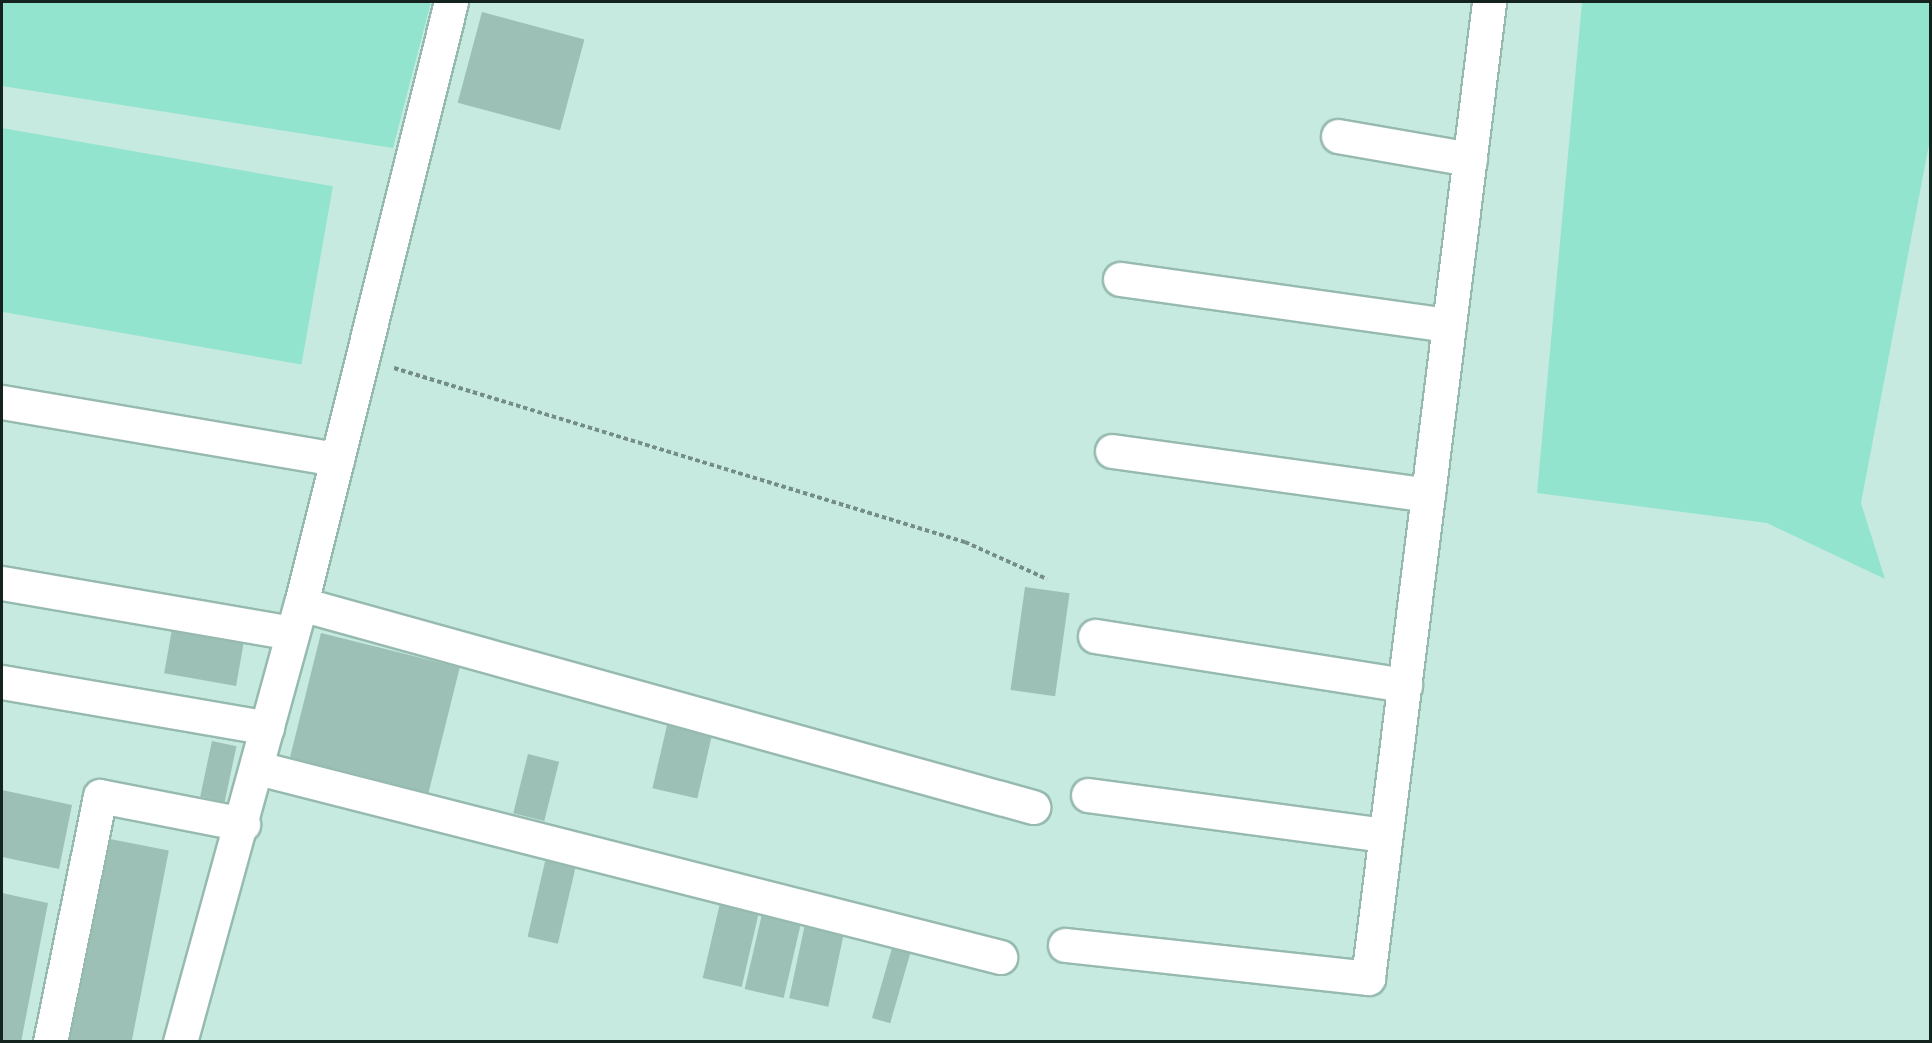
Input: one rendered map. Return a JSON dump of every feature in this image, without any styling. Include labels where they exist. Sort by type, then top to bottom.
[{"type":"street","points":[[180,1041],[258,768],[451,2]]},
{"type":"street","points":[[1065,945],[1368,978],[1489,2]]},
{"type":"street","points":[[1338,136],[1470,159]]},
{"type":"street","points":[[1120,279],[1449,325]]},
{"type":"street","points":[[2,402],[337,459]]},
{"type":"street","points":[[1112,451],[1428,495]]},
{"type":"street","points":[[2,583],[297,618],[1033,807]]},
{"type":"street","points":[[1095,636],[1405,685]]},
{"type":"street","points":[[2,682],[267,728]]},
{"type":"street","points":[[258,768],[1000,957]]},
{"type":"street","points":[[1088,795],[1385,835]]},
{"type":"street","points":[[50,1041],[100,796],[243,824]]},
{"type":"path","points":[[361,361],[965,542],[1047,579]]},
{"type":"green space","points":[[2,2],[431,2],[393,148],[2,86]]},
{"type":"green space","points":[[1582,2],[1930,2],[1930,139],[1861,503],[1885,579],[1767,523],[1537,493]]},
{"type":"green space","points":[[2,128],[333,186],[301,365],[2,312]]},
{"type":"building","points":[[482,12],[584,39],[560,130],[458,103]]},
{"type":"building","points":[[1025,587],[1070,593],[1055,696],[1011,690]]},
{"type":"building","points":[[172,629],[244,642],[236,686],[164,673]]},
{"type":"building","points":[[321,633],[460,668],[427,800],[288,765]]},
{"type":"building","points":[[668,721],[713,731],[697,799],[652,788]]},
{"type":"building","points":[[212,741],[236,746],[225,802],[200,797]]},
{"type":"building","points":[[528,754],[559,762],[544,821],[513,813]]},
{"type":"building","points":[[2,790],[72,805],[59,869],[2,857]]},
{"type":"building","points":[[105,838],[169,850],[132,1042],[65,1042]]},
{"type":"building","points":[[547,853],[577,860],[558,944],[528,937]]},
{"type":"building","points":[[2,893],[48,903],[21,1042],[2,1042]]},
{"type":"building","points":[[720,903],[759,912],[742,987],[703,978]]},
{"type":"building","points":[[762,914],[801,923],[784,998],[745,989]]},
{"type":"building","points":[[805,924],[844,932],[828,1007],[789,998]]},
{"type":"building","points":[[894,941],[912,946],[890,1023],[872,1018]]}]
